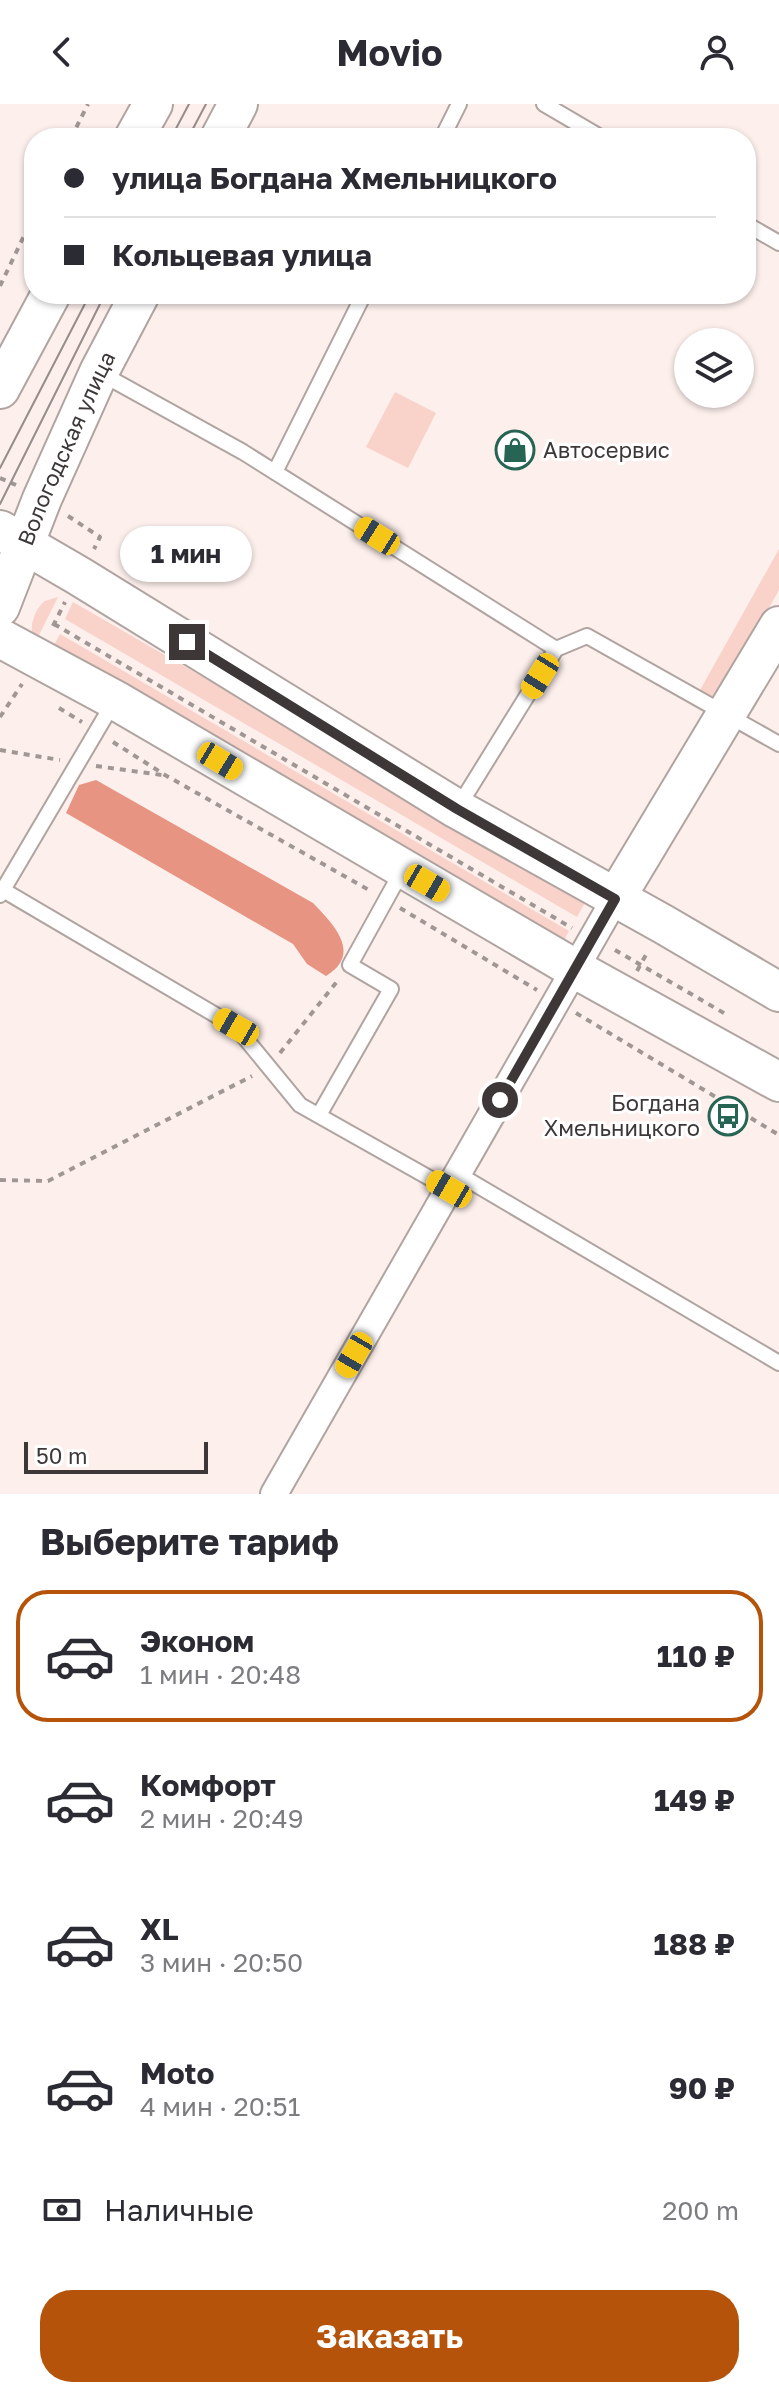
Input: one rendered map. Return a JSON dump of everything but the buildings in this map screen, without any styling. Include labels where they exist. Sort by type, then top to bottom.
[{"type":"main road","points":[[140,128],[153,104]]},
{"type":"main road","points":[[225,128],[238,104]]},
{"type":"main road","points":[[0,389],[46,304]]},
{"type":"main road","name":"Вологодская улица","points":[[0,607],[12,537],[42,499],[99,372],[135,304]]},
{"type":"main road","points":[[12,537],[457,809],[779,992]]},
{"type":"main road","points":[[615,899],[779,626]]},
{"type":"main road","points":[[0,638],[46,640],[115,700],[403,868],[633,979],[779,1082]]},
{"type":"street","points":[[274,1494],[615,899]]},
{"type":"lane","points":[[447,128],[459,104]]},
{"type":"lane","points":[[544,104],[585,128]]},
{"type":"lane","points":[[756,230],[779,243]]},
{"type":"lane","points":[[275,472],[359,304]]},
{"type":"lane","points":[[99,372],[275,472],[556,649]]},
{"type":"lane","points":[[457,809],[556,649],[587,636],[779,744]]},
{"type":"lane","points":[[115,700],[1,892],[236,1027],[300,1105],[453,1181],[779,1363]]},
{"type":"lane","points":[[319,1115],[391,989],[350,965],[403,868]]},
{"type":"path","points":[[76,128],[88,104]]},
{"type":"path","points":[[0,286],[24,236]]},
{"type":"path","points":[[0,717],[22,685],[100,537]]},
{"type":"path","points":[[46,640],[584,954],[633,979],[738,1021]]},
{"type":"path","points":[[605,1031],[663,924]]},
{"type":"path","points":[[0,1180],[48,1181],[269,1066],[350,965]]},
{"type":"shaded area","points":[[395,392],[436,413],[408,468],[366,447]]},
{"type":"shaded area","points":[[779,549],[779,590],[718,698],[712,700],[699,692]]},
{"type":"shaded area","points":[[58,597],[35,643],[32,627],[37,610],[45,601]]},
{"type":"shaded area","points":[[73,602],[587,899],[577,917],[65,619]]},
{"type":"shaded area","points":[[60,634],[569,931],[561,946],[51,651]]},
{"type":"shaded area","points":[[96,780],[313,903],[341,939],[342,958],[337,967],[326,976],[307,964],[293,944],[66,813],[79,785]]},
{"type":"tram line","points":[[176,128],[189,104]]},
{"type":"tram line","points":[[193,128],[206,104]]},
{"type":"tram line","points":[[0,468],[85,304]]},
{"type":"tram line","points":[[0,504],[100,304]]},
{"type":"place","name":"Автосервис","points":[[515,450]]},
{"type":"place","name":"Богдана Хмельницкого","points":[[728,1116]]},
{"type":"route","points":[[187,642],[457,809],[615,899],[500,1100]]}]
